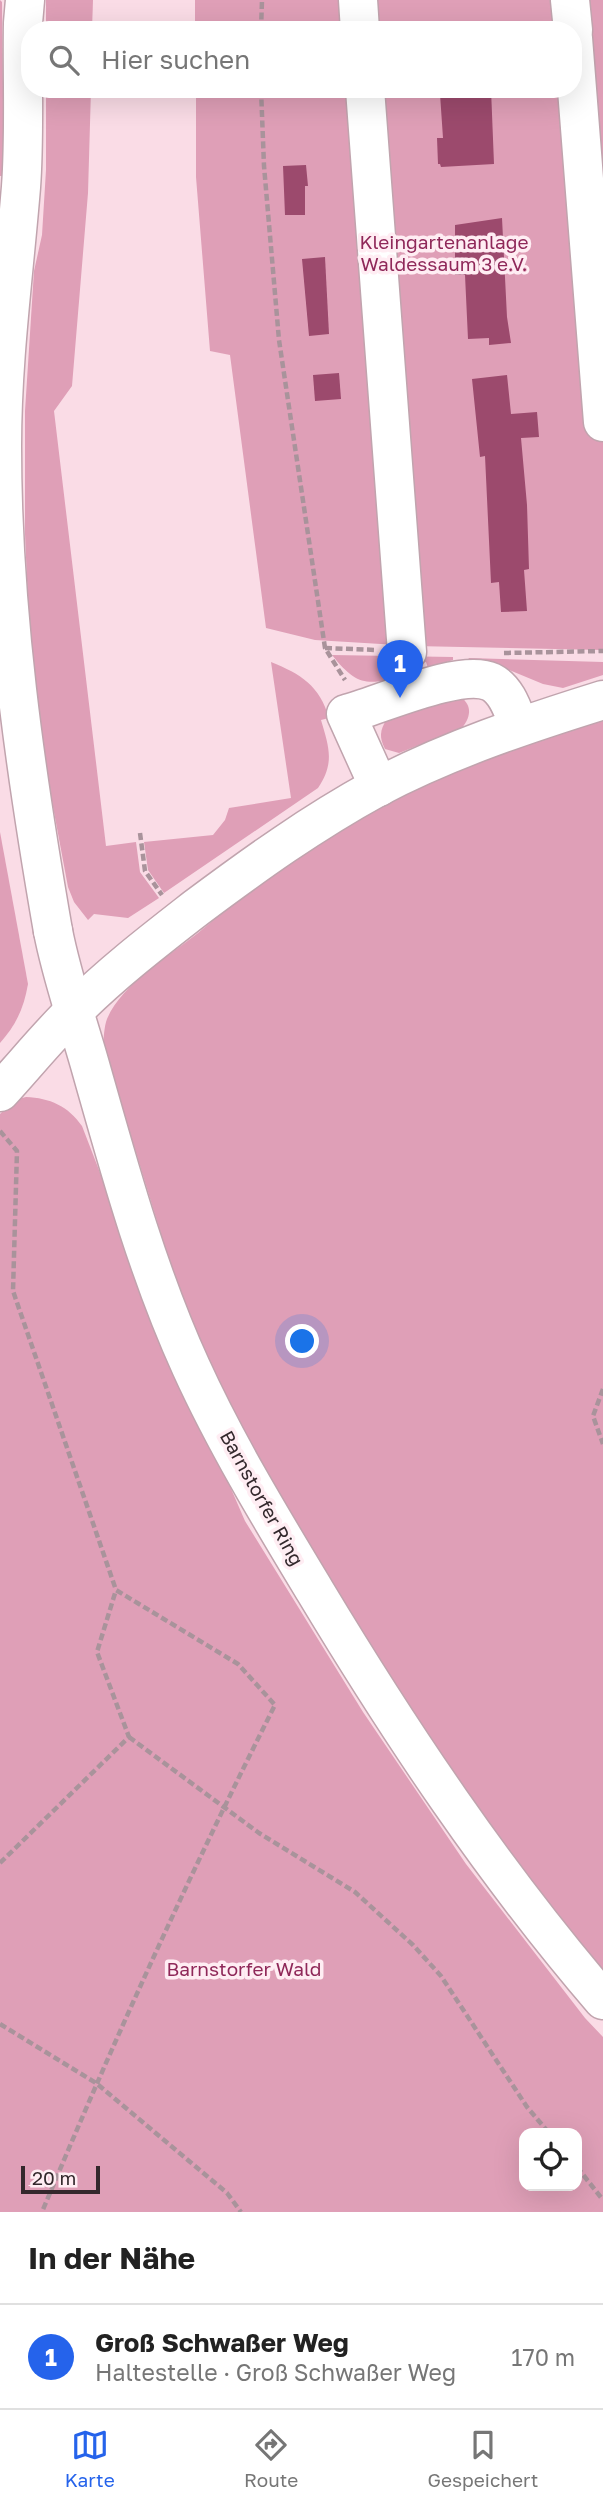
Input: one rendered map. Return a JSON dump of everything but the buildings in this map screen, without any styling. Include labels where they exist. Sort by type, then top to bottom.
[{"type":"main road","points":[[358,0],[359,21]]},
{"type":"main road","points":[[570,0],[572,21]]},
{"type":"main road","points":[[4,365],[21,183],[22,98]]},
{"type":"main road","points":[[366,98],[407,652]]},
{"type":"main road","points":[[578,98],[603,422]]},
{"type":"main road","points":[[0,299],[4,365]]},
{"type":"main road","name":"Barnstorfer Ring","points":[[4,365],[2,447],[10,639],[21,740],[53,931],[112,1141],[163,1303],[192,1369],[279,1532],[409,1741],[454,1809],[553,1942],[603,2000]]},
{"type":"main road","points":[[379,787],[346,714],[448,682],[475,677],[493,683],[507,696],[519,726]]},
{"type":"main road","points":[[0,1092],[75,1009],[139,953],[274,849],[312,824],[379,787],[519,726],[603,701]]},
{"type":"path","points":[[261,21],[262,0]]},
{"type":"path","points":[[261,98],[264,166],[279,340],[325,648],[407,652]]},
{"type":"path","points":[[140,833],[145,870],[165,899]]},
{"type":"path","points":[[0,1131],[18,1152],[13,1291],[116,1590],[97,1652],[129,1737],[259,1833],[355,1892],[413,1945],[441,1976],[527,2106],[545,2128]]},
{"type":"path","points":[[603,1389],[593,1416],[603,1444]]},
{"type":"path","points":[[42,2212],[96,2083],[224,1806],[275,1705],[238,1664],[116,1590]]},
{"type":"path","points":[[0,1863],[129,1737]]},
{"type":"path","points":[[0,2024],[96,2083],[227,2193],[241,2212]]},
{"type":"path","points":[[582,2173],[603,2200]]},
{"type":"green space","points":[[0,0],[2,2],[4,176],[0,176]]},
{"type":"green space","points":[[46,0],[93,0],[92,21],[46,21]]},
{"type":"green space","name":"Kleingartenanlage Waldessaum 3 e.V.","points":[[195,0],[603,0],[603,650],[414,646],[315,640],[266,628],[230,355],[210,351],[196,177],[196,98],[582,98],[582,21],[195,21]]},
{"type":"green space","points":[[46,98],[91,98],[88,193],[72,386],[54,411],[106,846],[136,842],[140,872],[159,898],[128,918],[94,914],[88,920],[74,902],[68,887],[48,780],[29,626],[25,534],[25,411],[34,271],[42,235],[46,170]]},
{"type":"green space","points":[[332,655],[453,657],[453,660],[428,668],[426,662],[406,667],[408,674],[374,682],[358,679],[350,674]]},
{"type":"green space","points":[[469,658],[603,662],[603,675],[563,688],[543,684],[491,664],[463,667]]},
{"type":"green space","points":[[271,662],[308,682],[320,697],[329,718],[321,720],[329,755],[327,771],[318,788],[164,893],[148,870],[144,842],[213,835],[225,820],[229,808],[291,798]]},
{"type":"green space","points":[[458,695],[466,702],[469,710],[468,719],[462,728],[399,753],[385,749],[381,734],[386,720]]},
{"type":"green space","points":[[603,721],[603,1980],[481,1819],[271,1490],[219,1385],[175,1280],[103,1045],[107,1019],[123,994],[135,982],[292,856],[381,805],[459,769],[523,744]]},
{"type":"green space","points":[[0,832],[28,984],[18,1016],[0,1043]]},
{"type":"green space","name":"Barnstorfer Wald","points":[[26,1097],[43,1099],[64,1108],[82,1126],[148,1297],[245,1521],[363,1712],[466,1864],[585,2018],[603,2037],[603,2212],[0,2212],[0,1114],[14,1100]]},
{"type":"place","name":"Groß Schwaßer Weg","points":[[400,698]]}]
